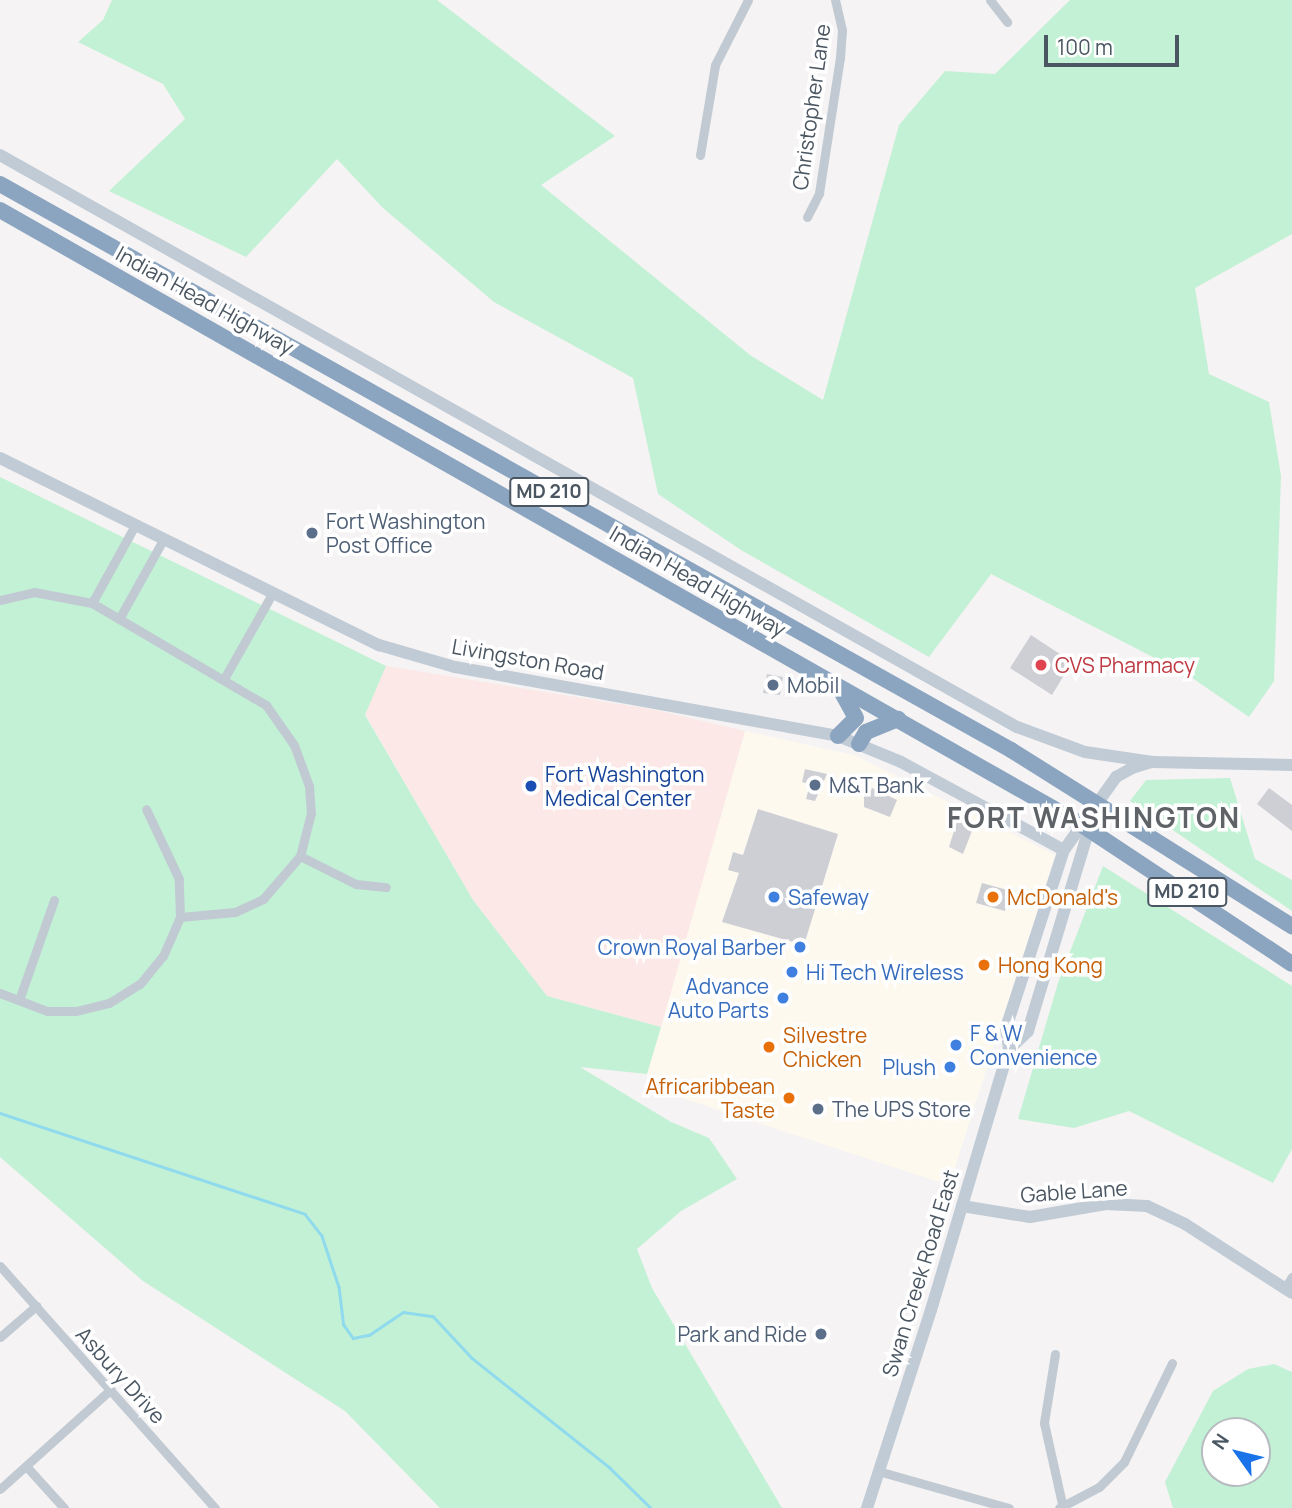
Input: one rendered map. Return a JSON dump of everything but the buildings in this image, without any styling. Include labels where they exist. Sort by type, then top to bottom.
[{"type":"highway","name":"Indian Head Highway","points":[[0,184],[1011,750],[1292,926]]},
{"type":"highway","name":"Indian Head Highway","points":[[0,210],[1086,827],[1292,964]]},
{"type":"highway","points":[[838,685],[856,718],[838,736]]},
{"type":"highway","points":[[859,744],[866,732],[899,719]]},
{"type":"main road","points":[[0,155],[1017,727],[1085,752],[1152,762],[1292,765]]},
{"type":"main road","name":"Livingston Road","points":[[0,458],[360,638],[424,660],[838,736],[859,744],[1064,850]]},
{"type":"main road","points":[[1096,804],[1116,777],[1152,762]]},
{"type":"main road","name":"Swan Creek Road East","points":[[1009,1049],[1028,1031],[1086,827],[1096,804]]},
{"type":"main road","name":"Swan Creek Road East","points":[[867,1508],[1009,1049],[1006,1028],[1064,850],[1086,827]]},
{"type":"main road","name":"Gable Lane","points":[[962,1206],[1030,1217],[1106,1204],[1147,1206],[1185,1224],[1290,1286]]},
{"type":"street","points":[[701,155],[715,65],[748,0]]},
{"type":"street","name":"Christopher Lane","points":[[807,217],[819,193],[840,58],[842,30],[835,0]]},
{"type":"street","points":[[990,0],[1007,22]]},
{"type":"street","points":[[92,603],[135,525]]},
{"type":"street","points":[[119,619],[163,540]]},
{"type":"street","points":[[0,600],[34,592],[92,603],[225,677],[266,705],[301,760],[311,813],[300,856],[263,899],[235,912],[180,917]]},
{"type":"street","points":[[225,677],[272,594]]},
{"type":"street","points":[[0,993],[47,1011],[109,1003],[140,984],[163,956],[180,917],[172,856],[146,809]]},
{"type":"street","points":[[300,856],[356,884],[386,887]]},
{"type":"street","points":[[19,1000],[54,900]]},
{"type":"street","name":"Asbury Drive","points":[[0,1266],[215,1508]]},
{"type":"street","points":[[0,1337],[36,1306]]},
{"type":"street","points":[[1055,1354],[1044,1423],[1062,1508],[1099,1487],[1124,1462],[1172,1363]]},
{"type":"street","points":[[0,1489],[111,1389]]},
{"type":"street","points":[[26,1466],[64,1508]]},
{"type":"street","points":[[878,1471],[1009,1508]]},
{"type":"shaded area","points":[[386,666],[656,710],[745,731],[661,1027],[547,996],[473,900],[365,714]]},
{"type":"shaded area","points":[[745,731],[854,755],[1055,855],[951,1180],[936,1181],[651,1088],[647,1074]]},
{"type":"green space","points":[[112,0],[437,0],[615,136],[541,185],[750,355],[823,400],[899,125],[945,71],[995,74],[1070,0],[1292,0],[1292,234],[1195,288],[1209,374],[1269,402],[1281,476],[1274,681],[1249,717],[1188,675],[991,574],[929,657],[741,550],[658,494],[633,378],[494,302],[383,208],[337,159],[246,257],[109,191],[185,119],[163,84],[78,42],[103,20]]},
{"type":"green space","points":[[0,477],[386,666],[365,715],[473,900],[547,996],[661,1027],[647,1074],[580,1067],[671,1122],[709,1138],[737,1179],[681,1211],[637,1249],[652,1288],[782,1508],[440,1508],[345,1411],[143,1281],[0,1157]]},
{"type":"green space","points":[[1230,778],[1255,859],[1292,880],[1292,911],[1130,801],[1146,780]]},
{"type":"green space","points":[[1103,866],[1292,986],[1292,1149],[1273,1183],[1129,1111],[1074,1128],[1018,1119],[1058,983]]},
{"type":"green space","points":[[1274,1364],[1292,1372],[1292,1508],[1173,1508],[1165,1482],[1213,1391],[1248,1369]]},
{"type":"waterway","points":[[0,1113],[305,1214],[322,1236],[339,1287],[344,1325],[353,1338],[369,1335],[403,1312],[433,1316],[472,1358],[609,1467],[651,1508]]},
{"type":"place","name":"Fort Washington Post Office","points":[[312,533]]},
{"type":"place","name":"CVS Pharmacy","points":[[1041,665]]},
{"type":"place","name":"Mobil","points":[[773,685]]},
{"type":"place","name":"M&T Bank","points":[[815,785]]},
{"type":"place","name":"Fort Washington Medical Center","points":[[531,786]]},
{"type":"place","name":"Safeway","points":[[774,897]]},
{"type":"place","name":"McDonald's","points":[[993,897]]},
{"type":"place","name":"Crown Royal Barber","points":[[800,947]]},
{"type":"place","name":"Hong Kong","points":[[984,965]]},
{"type":"place","name":"Hi Tech Wireless","points":[[792,972]]},
{"type":"place","name":"Advance Auto Parts","points":[[783,998]]},
{"type":"place","name":"F & W Convenience","points":[[956,1045]]},
{"type":"place","name":"Silvestre Chicken","points":[[769,1047]]},
{"type":"place","name":"Plush","points":[[950,1067]]},
{"type":"place","name":"Africaribbean Taste","points":[[789,1098]]},
{"type":"place","name":"The UPS Store","points":[[818,1109]]},
{"type":"place","name":"Park and Ride","points":[[821,1334]]},
{"type":"district","name":"FORT WASHINGTON","points":[[1094,817]]}]
